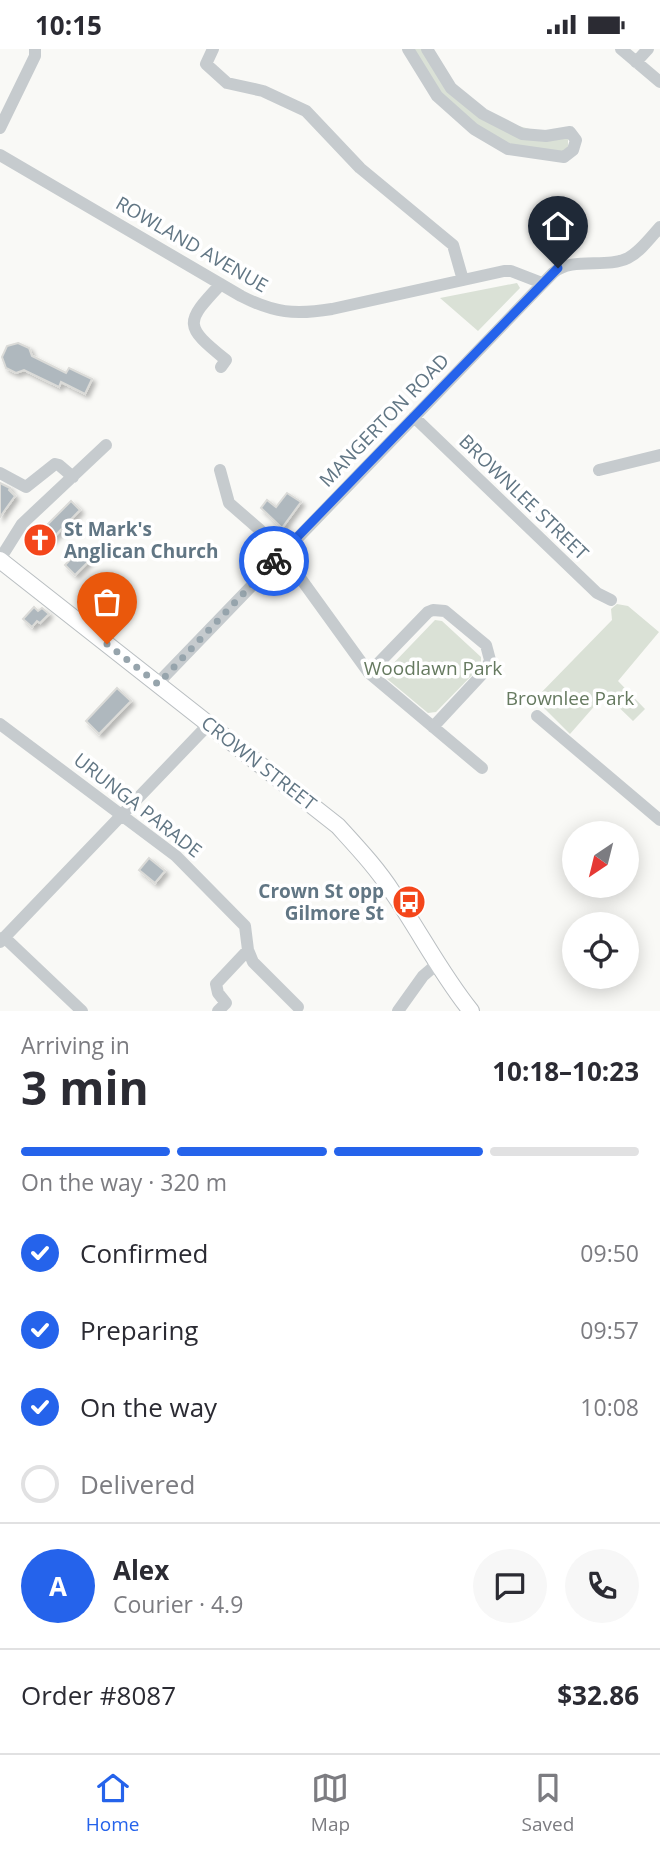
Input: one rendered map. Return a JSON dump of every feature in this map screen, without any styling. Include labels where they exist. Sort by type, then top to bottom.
[{"type":"main road","name":"CROWN STREET","points":[[0,559],[338,825],[366,856],[393,893],[437,964],[471,1011]]},
{"type":"street","points":[[0,128],[36,56],[35,49]]},
{"type":"street","points":[[213,49],[202,68],[227,83],[263,91],[306,111],[360,168],[453,245],[463,280]]},
{"type":"street","points":[[408,49],[437,96],[474,129],[508,149],[564,157],[573,150],[576,140],[570,132],[546,136],[522,134],[483,114],[451,88],[427,49]]},
{"type":"street","points":[[621,49],[660,82]]},
{"type":"street","points":[[636,62],[649,49]]},
{"type":"street","name":"ROWLAND AVENUE","points":[[0,155],[268,309],[293,313],[332,309],[504,271],[542,283]]},
{"type":"street","name":"MANGERTON ROAD","points":[[158,684],[558,268],[626,259],[660,227]]},
{"type":"street","points":[[220,367],[226,360],[196,334],[193,320],[197,309],[221,284]]},
{"type":"street","name":"BROWNLEE STREET","points":[[414,417],[597,593],[611,600]]},
{"type":"street","points":[[0,559],[22,524],[106,445]]},
{"type":"street","points":[[599,470],[660,455]]},
{"type":"street","points":[[0,473],[26,487],[55,464],[72,477]]},
{"type":"street","points":[[220,470],[229,503],[275,543],[369,673],[482,768]]},
{"type":"street","points":[[369,673],[428,612],[439,610],[451,614],[486,645],[490,660],[486,670],[433,727]]},
{"type":"street","points":[[537,716],[660,820]]},
{"type":"street","points":[[82,1011],[2,939],[209,724]]},
{"type":"street","name":"URUNGA PARADE","points":[[2,729],[176,856],[245,926],[248,950]]},
{"type":"street","points":[[225,1008],[216,984],[248,950],[253,962],[298,1007]]},
{"type":"street","points":[[398,1011],[423,976],[437,964]]},
{"type":"green space","points":[[413,49],[424,49],[480,116],[568,139],[568,147],[562,152],[514,145],[491,136],[438,92]]},
{"type":"green space","points":[[517,283],[520,288],[478,331],[440,298]]},
{"type":"green space","name":"Brownlee Park","points":[[617,604],[628,606],[659,632],[618,681],[645,709],[633,721],[605,694],[570,734],[535,699],[612,620],[611,609]]},
{"type":"green space","name":"Woodlawn Park","points":[[435,620],[442,621],[481,657],[481,666],[436,712],[428,713],[386,678],[386,671]]},
{"type":"building","points":[[18,343],[29,348],[32,356],[66,373],[69,368],[92,379],[85,394],[61,382],[59,387],[24,370],[16,373],[6,368],[2,357],[7,346]]},
{"type":"building","points":[[0,483],[10,488],[15,496],[0,517]]},
{"type":"building","points":[[287,493],[301,502],[282,528],[261,508],[267,500],[276,507]]},
{"type":"building","points":[[71,501],[80,510],[51,540],[41,531]]},
{"type":"building","points":[[83,546],[94,556],[75,575],[65,565]]},
{"type":"building","points":[[34,607],[38,611],[42,608],[49,614],[32,627],[23,619]]},
{"type":"building","points":[[117,688],[131,701],[99,734],[86,721]]},
{"type":"building","points":[[149,858],[165,871],[155,883],[139,870]]},
{"type":"way so far","points":[[107,644],[158,684],[274,561]]},
{"type":"place","name":"St Mark's Anglican Church","points":[[40,540]]},
{"type":"place","name":"Crown St opp Gilmore St","points":[[409,902]]},
{"type":"route","points":[[274,561],[558,268]]}]
